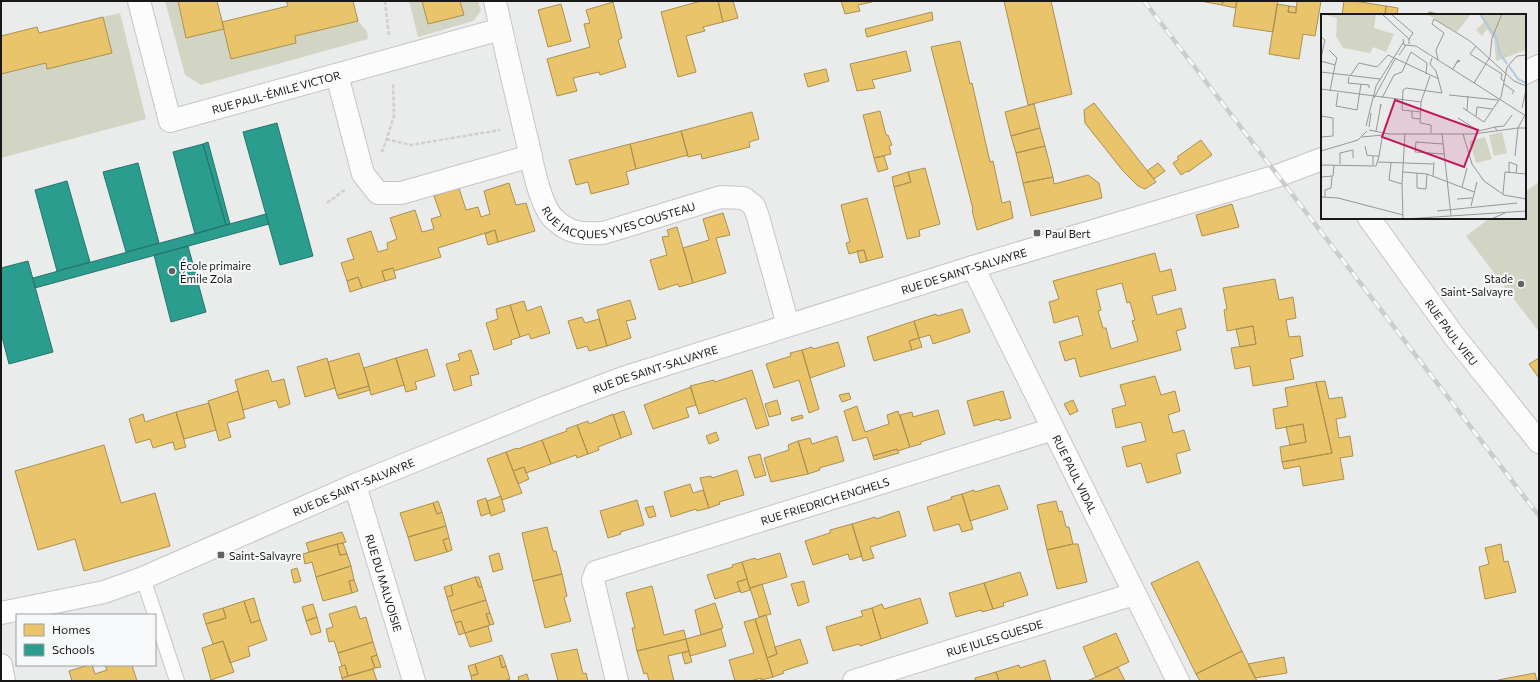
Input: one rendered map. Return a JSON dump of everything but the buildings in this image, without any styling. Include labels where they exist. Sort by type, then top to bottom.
[{"type":"street","name":"RUE PAUL-ÉMILE VICTOR","points":[[139,1],[170,121],[501,29]]},
{"type":"street","name":"RUE JACQUES YVES COUSTEAU","points":[[495,1],[541,195],[552,217],[568,230],[585,234],[603,233],[721,197],[744,198],[754,206],[758,217],[788,325]]},
{"type":"street","points":[[1526,72],[1539,66]]},
{"type":"street","points":[[337,75],[363,174],[378,193],[402,193],[531,156]]},
{"type":"street","name":"RUE DE SAINT-SALVAYRE","points":[[1,613],[104,592],[143,578],[206,552],[355,485],[546,407],[622,378],[973,267],[1278,176],[1321,159]]},
{"type":"street","name":"RUE PAUL VIEU","points":[[1370,219],[1454,336],[1539,442]]},
{"type":"street","name":"RUE PAUL VIDAL","points":[[973,267],[1178,681]]},
{"type":"street","name":"RUE FRIEDRICH ENGHELS","points":[[617,681],[593,580],[596,572],[1053,429]]},
{"type":"street","name":"RUE DU MALVOISIE","points":[[355,485],[414,681]]},
{"type":"street","name":"RUE JULES GUESDE","points":[[854,681],[1134,594]]},
{"type":"street","points":[[1,665],[4,681]]},
{"type":"lane","points":[[143,578],[155,614]]},
{"type":"lane","points":[[156,617],[177,681]]},
{"type":"path","points":[[327,203],[363,174],[383,150],[394,116],[392,59],[385,1]]},
{"type":"path","points":[[386,139],[411,145],[487,131],[524,127]]},
{"type":"green space","points":[[165,1],[178,1],[186,37],[224,29],[231,59],[296,43],[295,36],[358,21],[367,31],[368,39],[201,85],[185,75]]},
{"type":"green space","points":[[409,1],[422,1],[428,24],[464,15],[460,1],[478,1],[481,11],[473,21],[418,37]]},
{"type":"green space","points":[[120,13],[146,119],[1,158],[1,74],[46,63],[47,69],[112,53],[103,17]]},
{"type":"green space","name":"Stade Saint-Salvayre","points":[[1539,182],[1539,332],[1466,236],[1489,219],[1526,219],[1526,191]]},
{"type":"railway","points":[[1144,1],[1539,516]]},
{"type":"place","name":"Paul Bert","points":[[1037,233]]},
{"type":"place","name":"École primaire Émile Zola","points":[[172,271]]},
{"type":"place","name":"Stade Saint-Salvayre","points":[[1521,284]]},
{"type":"place","name":"Saint-Salvayre","points":[[221,555]]}]
